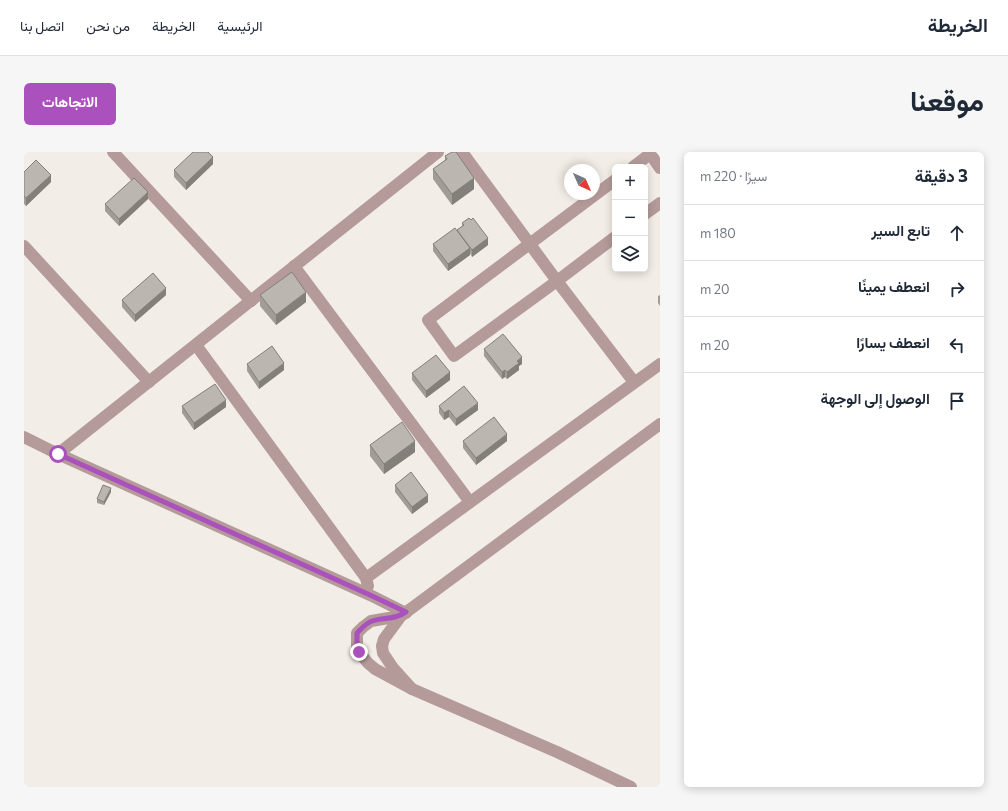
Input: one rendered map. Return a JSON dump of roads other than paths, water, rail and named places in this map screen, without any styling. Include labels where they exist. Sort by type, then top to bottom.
[{"type":"street","points":[[113,152],[250,301]]},
{"type":"street","points":[[58,454],[438,152]]},
{"type":"street","points":[[462,152],[634,382]]},
{"type":"street","points":[[636,164],[649,153],[660,168]]},
{"type":"street","points":[[612,182],[428,320],[454,356],[612,239]]},
{"type":"street","points":[[648,212],[660,203]]},
{"type":"street","points":[[24,246],[149,382]]},
{"type":"street","points":[[294,266],[470,502]]},
{"type":"street","points":[[196,345],[366,578],[370,595]]},
{"type":"street","points":[[366,578],[660,364]]},
{"type":"street","points":[[412,689],[393,668],[383,653],[382,646],[384,639],[403,614],[660,424]]},
{"type":"street","points":[[24,437],[58,454],[370,595],[403,614]]},
{"type":"street","points":[[403,614],[371,621],[357,633],[357,645],[359,652],[375,669],[412,689],[557,752],[631,787]]}]
